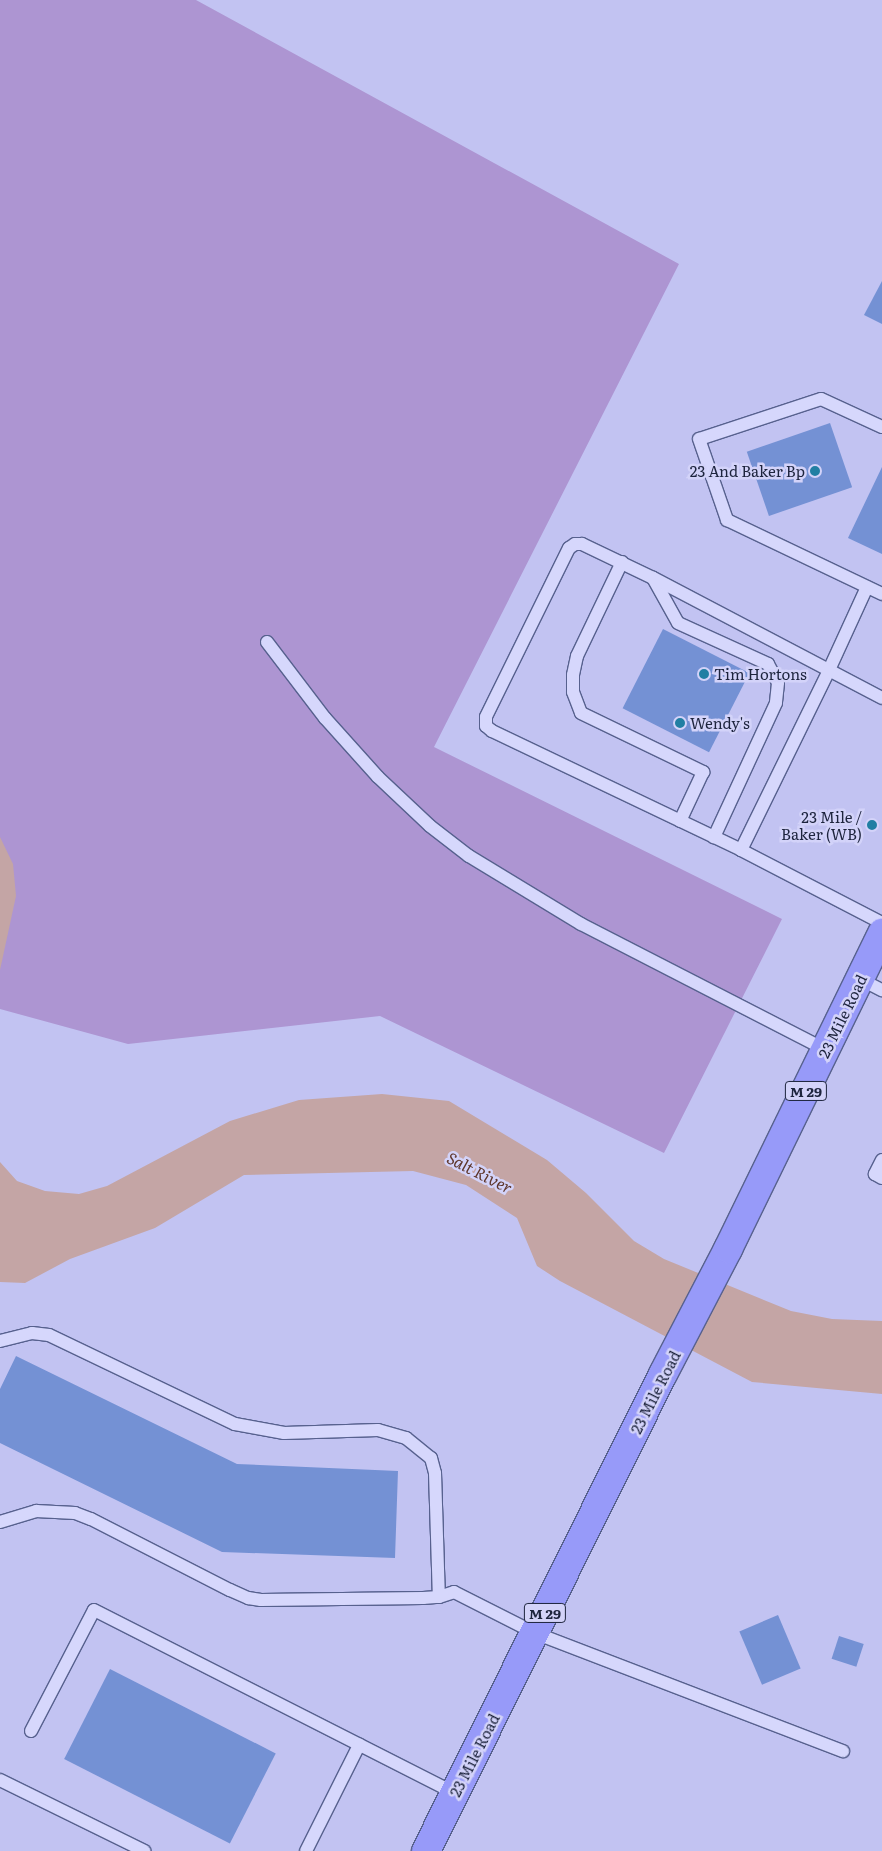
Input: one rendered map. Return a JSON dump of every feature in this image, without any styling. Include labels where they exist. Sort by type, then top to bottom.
[{"type":"main road","name":"23 Mile Road","points":[[426,1851],[826,1050],[871,985],[882,933]]},
{"type":"lane","points":[[882,427],[821,399],[699,439],[727,520],[882,594]]},
{"type":"lane","points":[[882,698],[622,562],[582,544],[576,544],[569,548],[486,717],[486,726],[492,731],[741,850],[882,923]]},
{"type":"lane","points":[[622,562],[577,656],[572,675],[573,692],[581,713],[704,772],[680,821]]},
{"type":"lane","points":[[653,578],[678,623],[768,664],[778,683],[776,703],[714,837]]},
{"type":"lane","points":[[741,850],[829,670],[867,587]]},
{"type":"lane","points":[[268,642],[325,718],[378,777],[430,826],[469,856],[525,892],[590,929],[826,1050]]},
{"type":"lane","points":[[882,1160],[875,1174],[882,1178]]},
{"type":"lane","points":[[0,1341],[32,1333],[49,1334],[236,1424],[284,1433],[378,1430],[406,1438],[432,1458],[435,1473],[439,1597]]},
{"type":"lane","points":[[0,1522],[36,1511],[75,1514],[91,1519],[248,1598],[261,1600],[439,1597],[454,1592],[535,1633],[843,1752]]},
{"type":"lane","points":[[31,1731],[94,1610],[454,1793]]},
{"type":"lane","points":[[306,1851],[359,1745]]},
{"type":"lane","points":[[0,1780],[144,1851]]},
{"type":"shaded area","points":[[0,0],[196,0],[679,264],[434,747],[782,919],[664,1153],[380,1016],[128,1044],[0,1009]]},
{"type":"water","points":[[0,837],[13,864],[16,896],[0,970]]},
{"type":"water","name":"Salt River","points":[[382,1094],[449,1101],[547,1160],[586,1193],[634,1241],[664,1259],[791,1311],[832,1319],[882,1321],[882,1394],[752,1382],[560,1281],[537,1266],[517,1218],[466,1185],[413,1171],[244,1175],[155,1228],[70,1259],[25,1283],[0,1282],[0,1162],[17,1181],[45,1191],[79,1194],[107,1186],[230,1121],[299,1100]]},
{"type":"building","points":[[882,281],[882,324],[864,315]]},
{"type":"building","points":[[830,423],[852,487],[769,516],[747,452]]},
{"type":"building","points":[[882,467],[882,554],[848,538]]},
{"type":"building","points":[[663,629],[749,673],[709,752],[623,708]]},
{"type":"building","points":[[16,1356],[237,1464],[398,1471],[395,1558],[222,1552],[0,1443],[0,1389]]},
{"type":"building","points":[[778,1615],[801,1668],[762,1685],[739,1631]]},
{"type":"building","points":[[839,1636],[864,1644],[856,1667],[832,1659]]},
{"type":"building","points":[[110,1669],[276,1753],[230,1843],[64,1759]]},
{"type":"place","name":"23 And Baker Bp","points":[[815,471]]},
{"type":"place","name":"Tim Hortons","points":[[704,674]]},
{"type":"place","name":"Wendy's","points":[[680,723]]},
{"type":"place","name":"23 Mile / Baker (WB)","points":[[872,825]]}]
